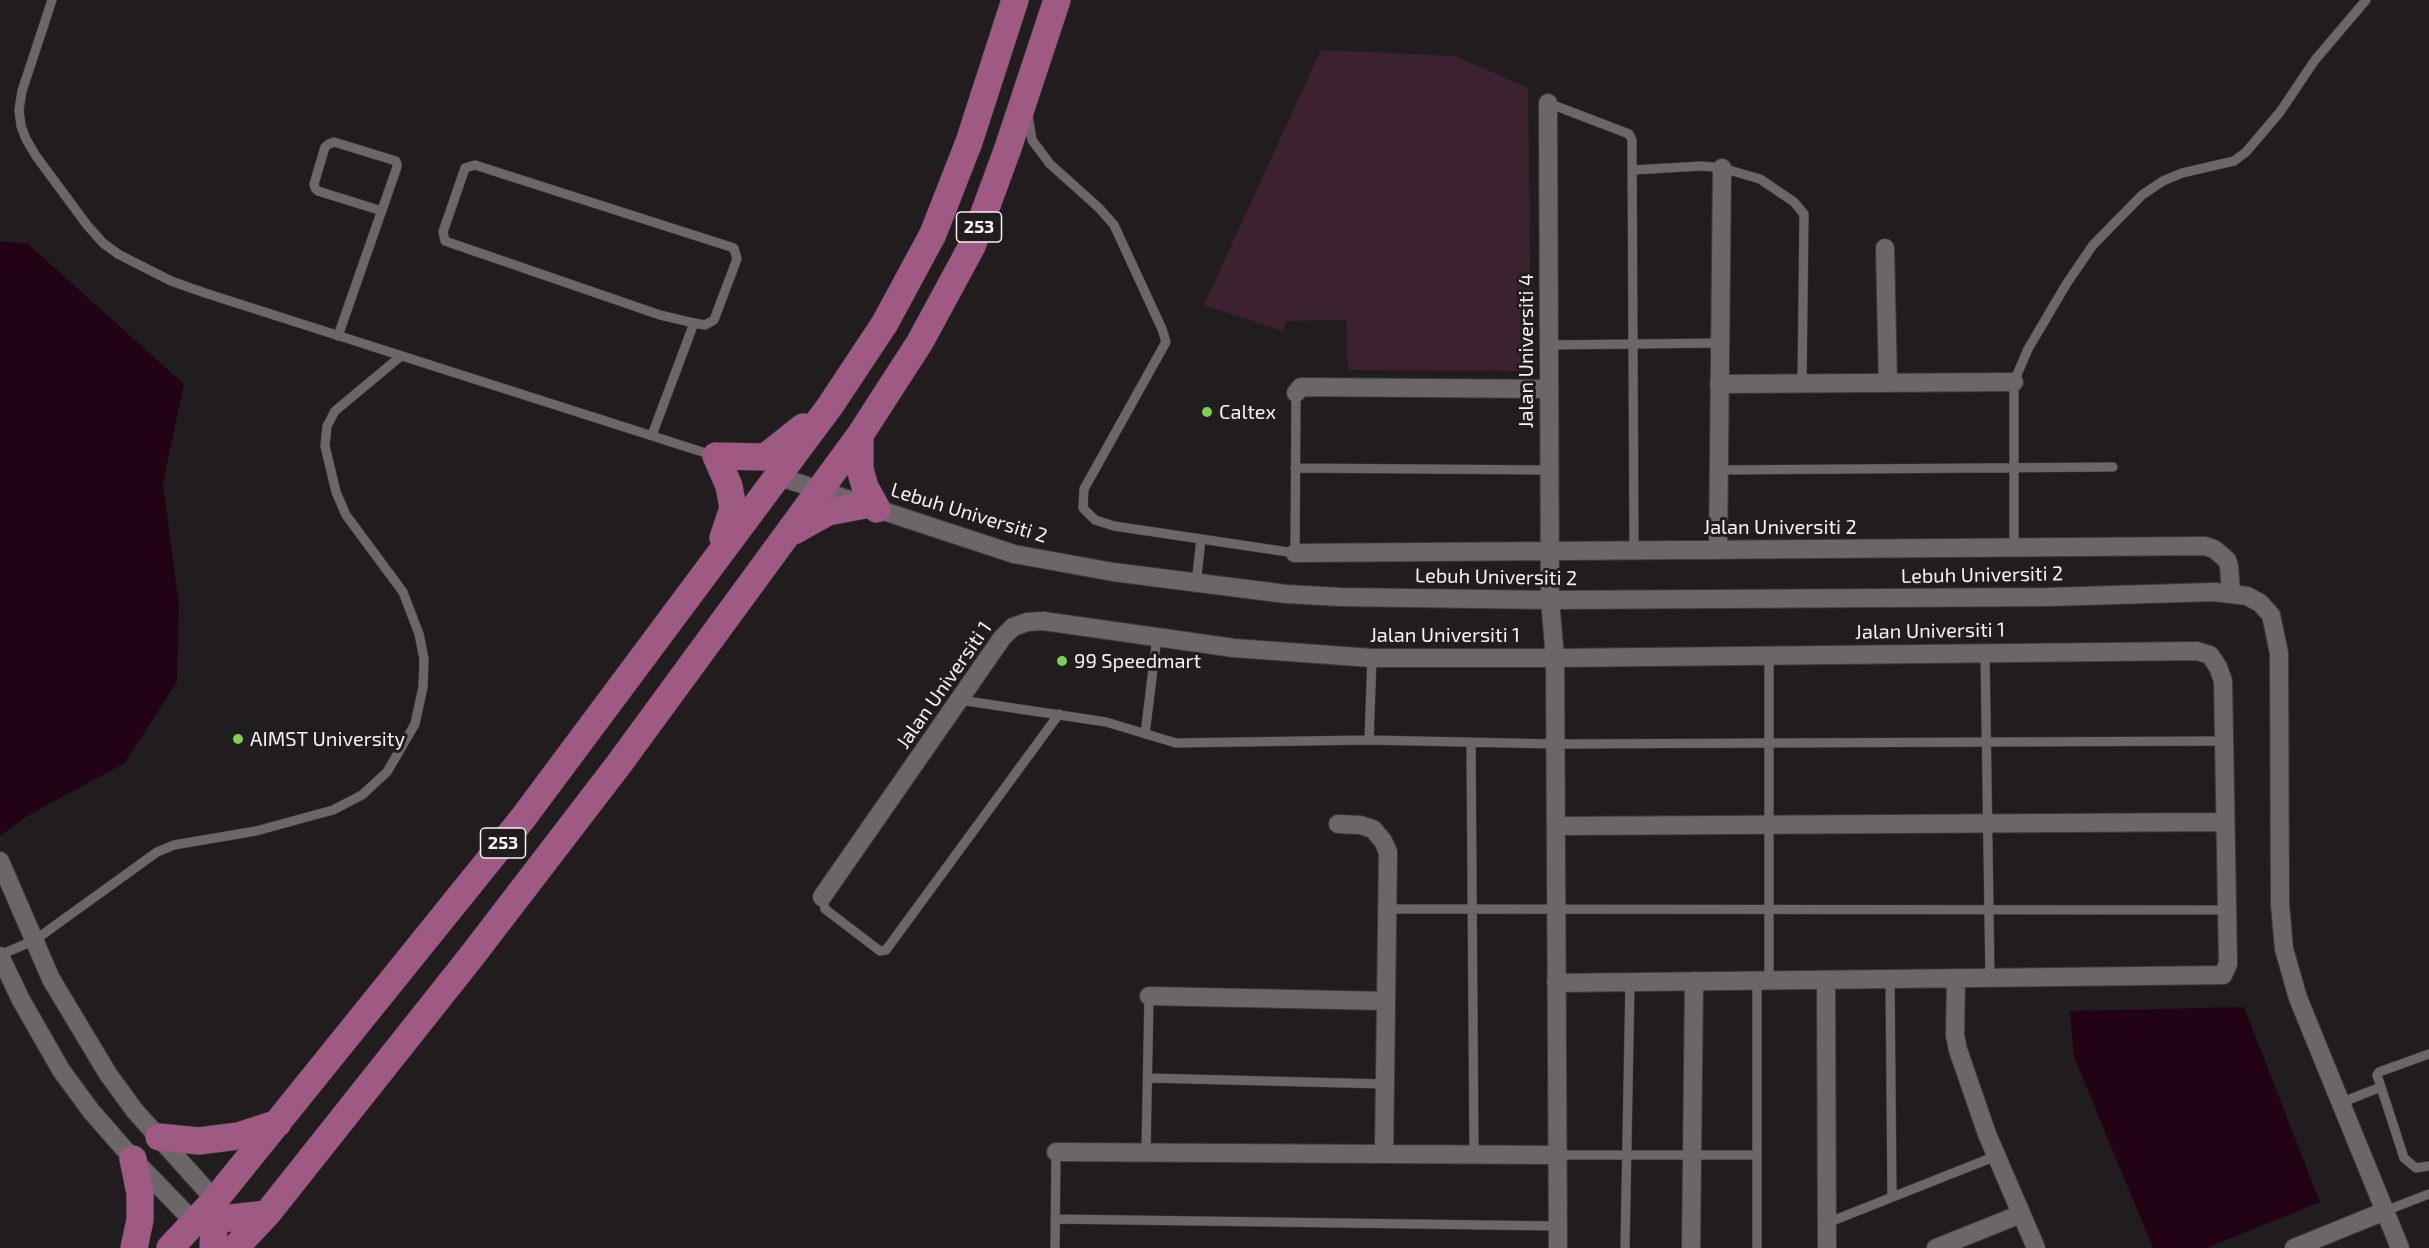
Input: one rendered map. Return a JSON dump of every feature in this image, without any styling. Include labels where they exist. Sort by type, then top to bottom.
[{"type":"main road","name":"253","points":[[170,1248],[208,1214],[278,1123],[523,818],[717,557],[772,475],[830,406],[885,323],[933,234],[969,142],[1015,0]]},
{"type":"main road","name":"253","points":[[235,1248],[267,1214],[506,911],[626,754],[860,435],[920,342],[972,246],[1058,0]]},
{"type":"main road","points":[[717,557],[733,508],[729,486],[716,456],[765,457],[830,406]]},
{"type":"main road","points":[[787,535],[828,512],[871,507],[860,469],[860,435]]},
{"type":"main road","points":[[159,1137],[199,1141],[238,1136],[278,1123]]},
{"type":"main road","points":[[133,1159],[140,1193],[140,1220],[134,1248]]},
{"type":"main road","points":[[213,1248],[208,1214],[267,1214]]},
{"type":"street","name":"Jalan Universiti 4","points":[[1548,103],[1549,551],[1555,658],[1558,1248]]},
{"type":"street","points":[[1718,550],[1722,168]]},
{"type":"street","points":[[1886,248],[1888,383]]},
{"type":"street","points":[[1719,384],[2014,382]]},
{"type":"street","points":[[1296,393],[1301,387],[1549,389]]},
{"type":"street","name":"Lebuh Universiti 2","points":[[772,475],[1014,554],[1196,584],[1341,597],[1550,600],[1924,599],[2231,593],[2247,596],[2260,603],[2271,615],[2276,631],[2280,679],[2280,904],[2284,949],[2298,998],[2400,1248]]},
{"type":"street","name":"Jalan Universiti 2","points":[[1295,553],[2205,546],[2214,549],[2227,560],[2231,593]]},
{"type":"street","name":"Jalan Universiti 1","points":[[822,897],[1002,638],[1013,627],[1027,622],[1043,621],[1157,638],[1288,653],[1372,658],[2197,651],[2210,655],[2223,681],[2224,741]]},
{"type":"street","points":[[1556,983],[2223,975],[2228,964],[2224,741]]},
{"type":"street","points":[[1556,826],[2225,822]]},
{"type":"street","points":[[1338,824],[1360,825],[1373,829],[1383,841],[1388,852],[1384,1154]]},
{"type":"street","points":[[0,862],[51,979],[108,1074],[135,1111],[159,1137],[208,1214]]},
{"type":"street","points":[[0,956],[21,1000],[61,1070],[91,1111],[133,1159],[208,1214]]},
{"type":"street","points":[[1956,978],[1954,1035],[1967,1079],[1996,1156],[2036,1248]]},
{"type":"street","points":[[1826,980],[1827,1248]]},
{"type":"street","points":[[1691,1248],[1694,981]]},
{"type":"street","points":[[1149,996],[1386,1001]]},
{"type":"street","points":[[1056,1152],[1557,1155]]},
{"type":"street","points":[[2294,1248],[2385,1211]]},
{"type":"street","points":[[1936,1248],[2021,1214]]},
{"type":"lane","points":[[52,0],[22,91],[20,118],[26,140],[36,156],[87,225],[103,243],[118,254],[171,281],[747,466]]},
{"type":"lane","points":[[2014,547],[2014,382],[2028,349],[2067,283],[2093,245],[2142,195],[2163,181],[2182,173],[2234,161],[2246,152],[2280,112],[2315,60],[2366,0]]},
{"type":"lane","points":[[1025,98],[1032,140],[1050,164],[1093,201],[1114,225],[1166,342],[1084,489],[1083,507],[1095,520],[1114,526],[1295,553],[1296,393]]},
{"type":"lane","points":[[1548,103],[1629,134],[1632,140],[1634,550]]},
{"type":"lane","points":[[338,336],[398,167],[396,161],[334,142],[325,147],[314,184],[315,188],[318,191],[382,211]]},
{"type":"lane","points":[[475,165],[734,248],[737,259],[714,320],[705,325],[694,323],[660,315],[445,241],[443,232],[465,168],[475,165]]},
{"type":"lane","points":[[1633,170],[1702,166],[1722,168],[1760,178],[1794,202],[1803,214],[1802,384]]},
{"type":"lane","points":[[652,435],[694,323]]},
{"type":"lane","points":[[1549,345],[1720,343]]},
{"type":"lane","points":[[0,956],[35,940],[157,852],[174,845],[256,831],[333,810],[362,795],[387,772],[415,724],[423,687],[424,659],[419,634],[403,592],[346,515],[336,492],[325,446],[327,426],[335,411],[401,356]]},
{"type":"lane","points":[[1719,470],[2113,467]]},
{"type":"lane","points":[[1295,468],[1549,470]]},
{"type":"lane","points":[[1196,584],[1201,539]]},
{"type":"lane","points":[[1145,734],[1157,638]]},
{"type":"lane","points":[[1985,653],[1990,978]]},
{"type":"lane","points":[[1757,1248],[1757,1155],[1763,980],[1769,910],[1769,656]]},
{"type":"lane","points":[[1369,740],[1372,658]]},
{"type":"lane","points":[[960,700],[1125,726],[1176,743],[1369,740],[1555,744],[2224,741]]},
{"type":"lane","points":[[822,897],[825,909],[880,951],[886,950],[1059,714]]},
{"type":"lane","points":[[1471,742],[1474,1155]]},
{"type":"lane","points":[[1387,909],[2227,910]]},
{"type":"lane","points":[[1890,979],[1892,1197]]},
{"type":"lane","points":[[1625,1248],[1630,982]]},
{"type":"lane","points":[[1146,1152],[1149,996]]},
{"type":"lane","points":[[2429,1054],[2379,1072],[2377,1075],[2404,1158],[2416,1168],[2429,1166]]},
{"type":"lane","points":[[1148,1078],[1385,1084]]},
{"type":"lane","points":[[2340,1103],[2381,1087]]},
{"type":"lane","points":[[1055,1248],[1056,1152]]},
{"type":"lane","points":[[1557,1155],[1757,1155]]},
{"type":"lane","points":[[1827,1222],[1996,1156]]},
{"type":"lane","points":[[2385,1211],[2429,1194]]},
{"type":"lane","points":[[1055,1219],[1558,1226]]},
{"type":"shaded area","points":[[1321,50],[1455,56],[1528,88],[1531,361],[1519,371],[1348,370],[1346,320],[1286,321],[1283,331],[1204,305]]},
{"type":"shaded area","points":[[0,241],[28,244],[184,384],[163,483],[179,605],[177,682],[125,763],[27,816],[0,836]]},
{"type":"shaded area","points":[[2244,1007],[2320,1202],[2207,1248],[2153,1248],[2074,1057],[2070,1011]]},
{"type":"place","name":"Caltex","points":[[1207,412]]},
{"type":"place","name":"99 Speedmart","points":[[1062,661]]},
{"type":"place","name":"AIMST University","points":[[238,739]]}]
